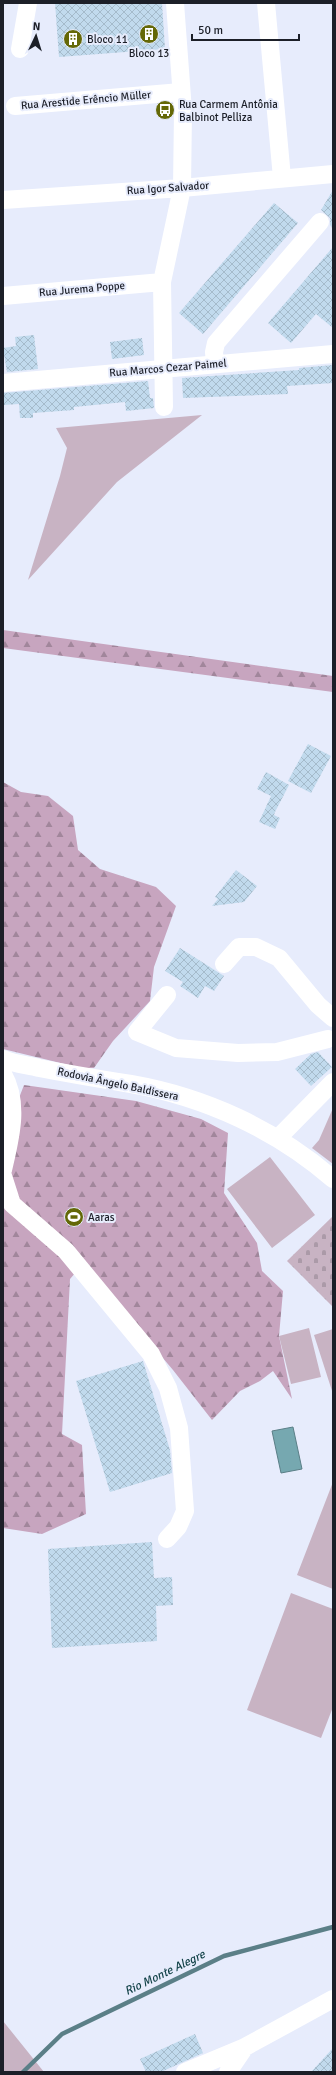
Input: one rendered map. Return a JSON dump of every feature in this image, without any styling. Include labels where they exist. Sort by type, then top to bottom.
[{"type":"street","points":[[20,49],[28,3]]},
{"type":"street","points":[[164,407],[162,282],[182,188],[181,92],[175,3]]},
{"type":"street","points":[[266,3],[282,178]]},
{"type":"street","name":"Rua Arestide Erêncio Müller","points":[[15,106],[181,92]]},
{"type":"street","name":"Rua Igor Salvador","points":[[3,200],[182,188],[333,174]]},
{"type":"street","points":[[215,364],[214,352],[216,344],[320,222]]},
{"type":"street","name":"Rua Jurema Poppe","points":[[3,296],[162,282]]},
{"type":"street","name":"Rua Marcos Cezar Paimel","points":[[3,383],[333,354]]},
{"type":"street","points":[[224,964],[239,947],[256,947],[279,958],[318,1005],[333,1018]]},
{"type":"street","points":[[167,995],[137,1032],[176,1048],[238,1053],[276,1052],[331,1038]]},
{"type":"street","name":"Rodovia Ângelo Baldissera","points":[[3,1059],[77,1076],[134,1085],[190,1099],[226,1112],[278,1138],[311,1159],[333,1179]]},
{"type":"street","points":[[3,1074],[11,1098],[13,1128],[3,1170]]},
{"type":"street","points":[[278,1138],[333,1082]]},
{"type":"street","points":[[3,1176],[12,1204],[66,1251],[151,1354],[168,1388],[180,1428],[185,1511],[178,1527],[167,1539]]},
{"type":"street","points":[[185,2072],[245,2047],[333,1999]]},
{"type":"street","points":[[228,2072],[245,2047]]},
{"type":"green space","points":[[202,415],[117,482],[28,580],[60,476],[67,448],[56,428]]},
{"type":"green space","points":[[3,630],[333,676],[333,692],[3,648]]},
{"type":"green space","points":[[3,782],[21,792],[48,796],[73,816],[78,850],[100,869],[156,887],[176,906],[154,967],[150,1001],[113,1041],[94,1068],[81,1068],[3,1049]]},
{"type":"green space","points":[[24,1085],[136,1101],[201,1119],[228,1133],[224,1193],[257,1243],[262,1271],[283,1291],[279,1336],[292,1399],[273,1371],[260,1381],[240,1391],[212,1420],[173,1370],[83,1264],[70,1279],[62,1434],[82,1445],[86,1514],[42,1534],[3,1528],[3,1150],[9,1124]]},
{"type":"green space","points":[[333,1108],[333,1164],[312,1148],[319,1140]]},
{"type":"green space","points":[[270,1157],[315,1215],[272,1248],[227,1189]]},
{"type":"green space","points":[[333,1216],[333,1307],[287,1261]]},
{"type":"green space","points":[[309,1328],[321,1377],[291,1384],[279,1336]]},
{"type":"green space","points":[[333,1329],[333,1394],[314,1335]]},
{"type":"green space","points":[[333,1482],[333,1589],[297,1575]]},
{"type":"green space","points":[[291,1593],[333,1609],[333,1707],[321,1738],[247,1710]]},
{"type":"green space","points":[[3,2021],[44,2072],[3,2072]]},
{"type":"shaded area","points":[[293,1427],[302,1469],[281,1473],[272,1431]]},
{"type":"building","points":[[55,3],[162,3],[165,49],[59,57]]},
{"type":"building","points":[[333,190],[333,229],[330,225],[330,218],[321,210]]},
{"type":"building","points":[[274,203],[298,223],[203,334],[179,313]]},
{"type":"building","points":[[333,247],[333,328],[316,314],[291,343],[268,323]]},
{"type":"building","points":[[34,335],[38,369],[7,372],[3,348],[16,346],[15,337]]},
{"type":"building","points":[[142,338],[144,355],[112,359],[110,342]]},
{"type":"building","points":[[333,365],[333,383],[287,386],[288,394],[183,398],[182,378],[299,370],[299,368]]},
{"type":"building","points":[[148,381],[150,398],[153,398],[154,408],[126,411],[125,402],[74,407],[74,410],[33,413],[33,418],[20,418],[19,404],[3,405],[3,393]]},
{"type":"building","points":[[308,744],[331,756],[311,793],[288,781]]},
{"type":"building","points":[[266,772],[289,785],[274,815],[280,818],[275,829],[259,822],[271,796],[257,789]]},
{"type":"building","points":[[236,870],[257,886],[244,902],[212,906],[218,899],[215,897]]},
{"type":"building","points":[[180,948],[224,976],[214,991],[205,986],[198,998],[180,986],[183,982],[165,971]]},
{"type":"building","points":[[318,1052],[332,1067],[311,1086],[295,1069],[311,1054]]},
{"type":"building","points":[[143,1361],[170,1450],[172,1473],[110,1492],[76,1381]]},
{"type":"building","points":[[152,1542],[154,1578],[172,1577],[173,1605],[156,1606],[157,1641],[52,1648],[48,1549]]},
{"type":"building","points":[[195,2034],[203,2053],[161,2072],[146,2072],[140,2059]]},
{"type":"building","points":[[333,2048],[333,2072],[311,2072]]},
{"type":"waterway","name":"Rio Monte Alegre","points":[[23,2072],[62,2034],[224,1956],[333,1927]]},
{"type":"place","name":"Bloco 13","points":[[149,34]]},
{"type":"place","name":"Bloco 11","points":[[73,39]]},
{"type":"place","name":"Rua Carmem Antônia Balbinot Pelliza","points":[[165,110]]},
{"type":"place","name":"Aaras","points":[[74,1217]]}]
